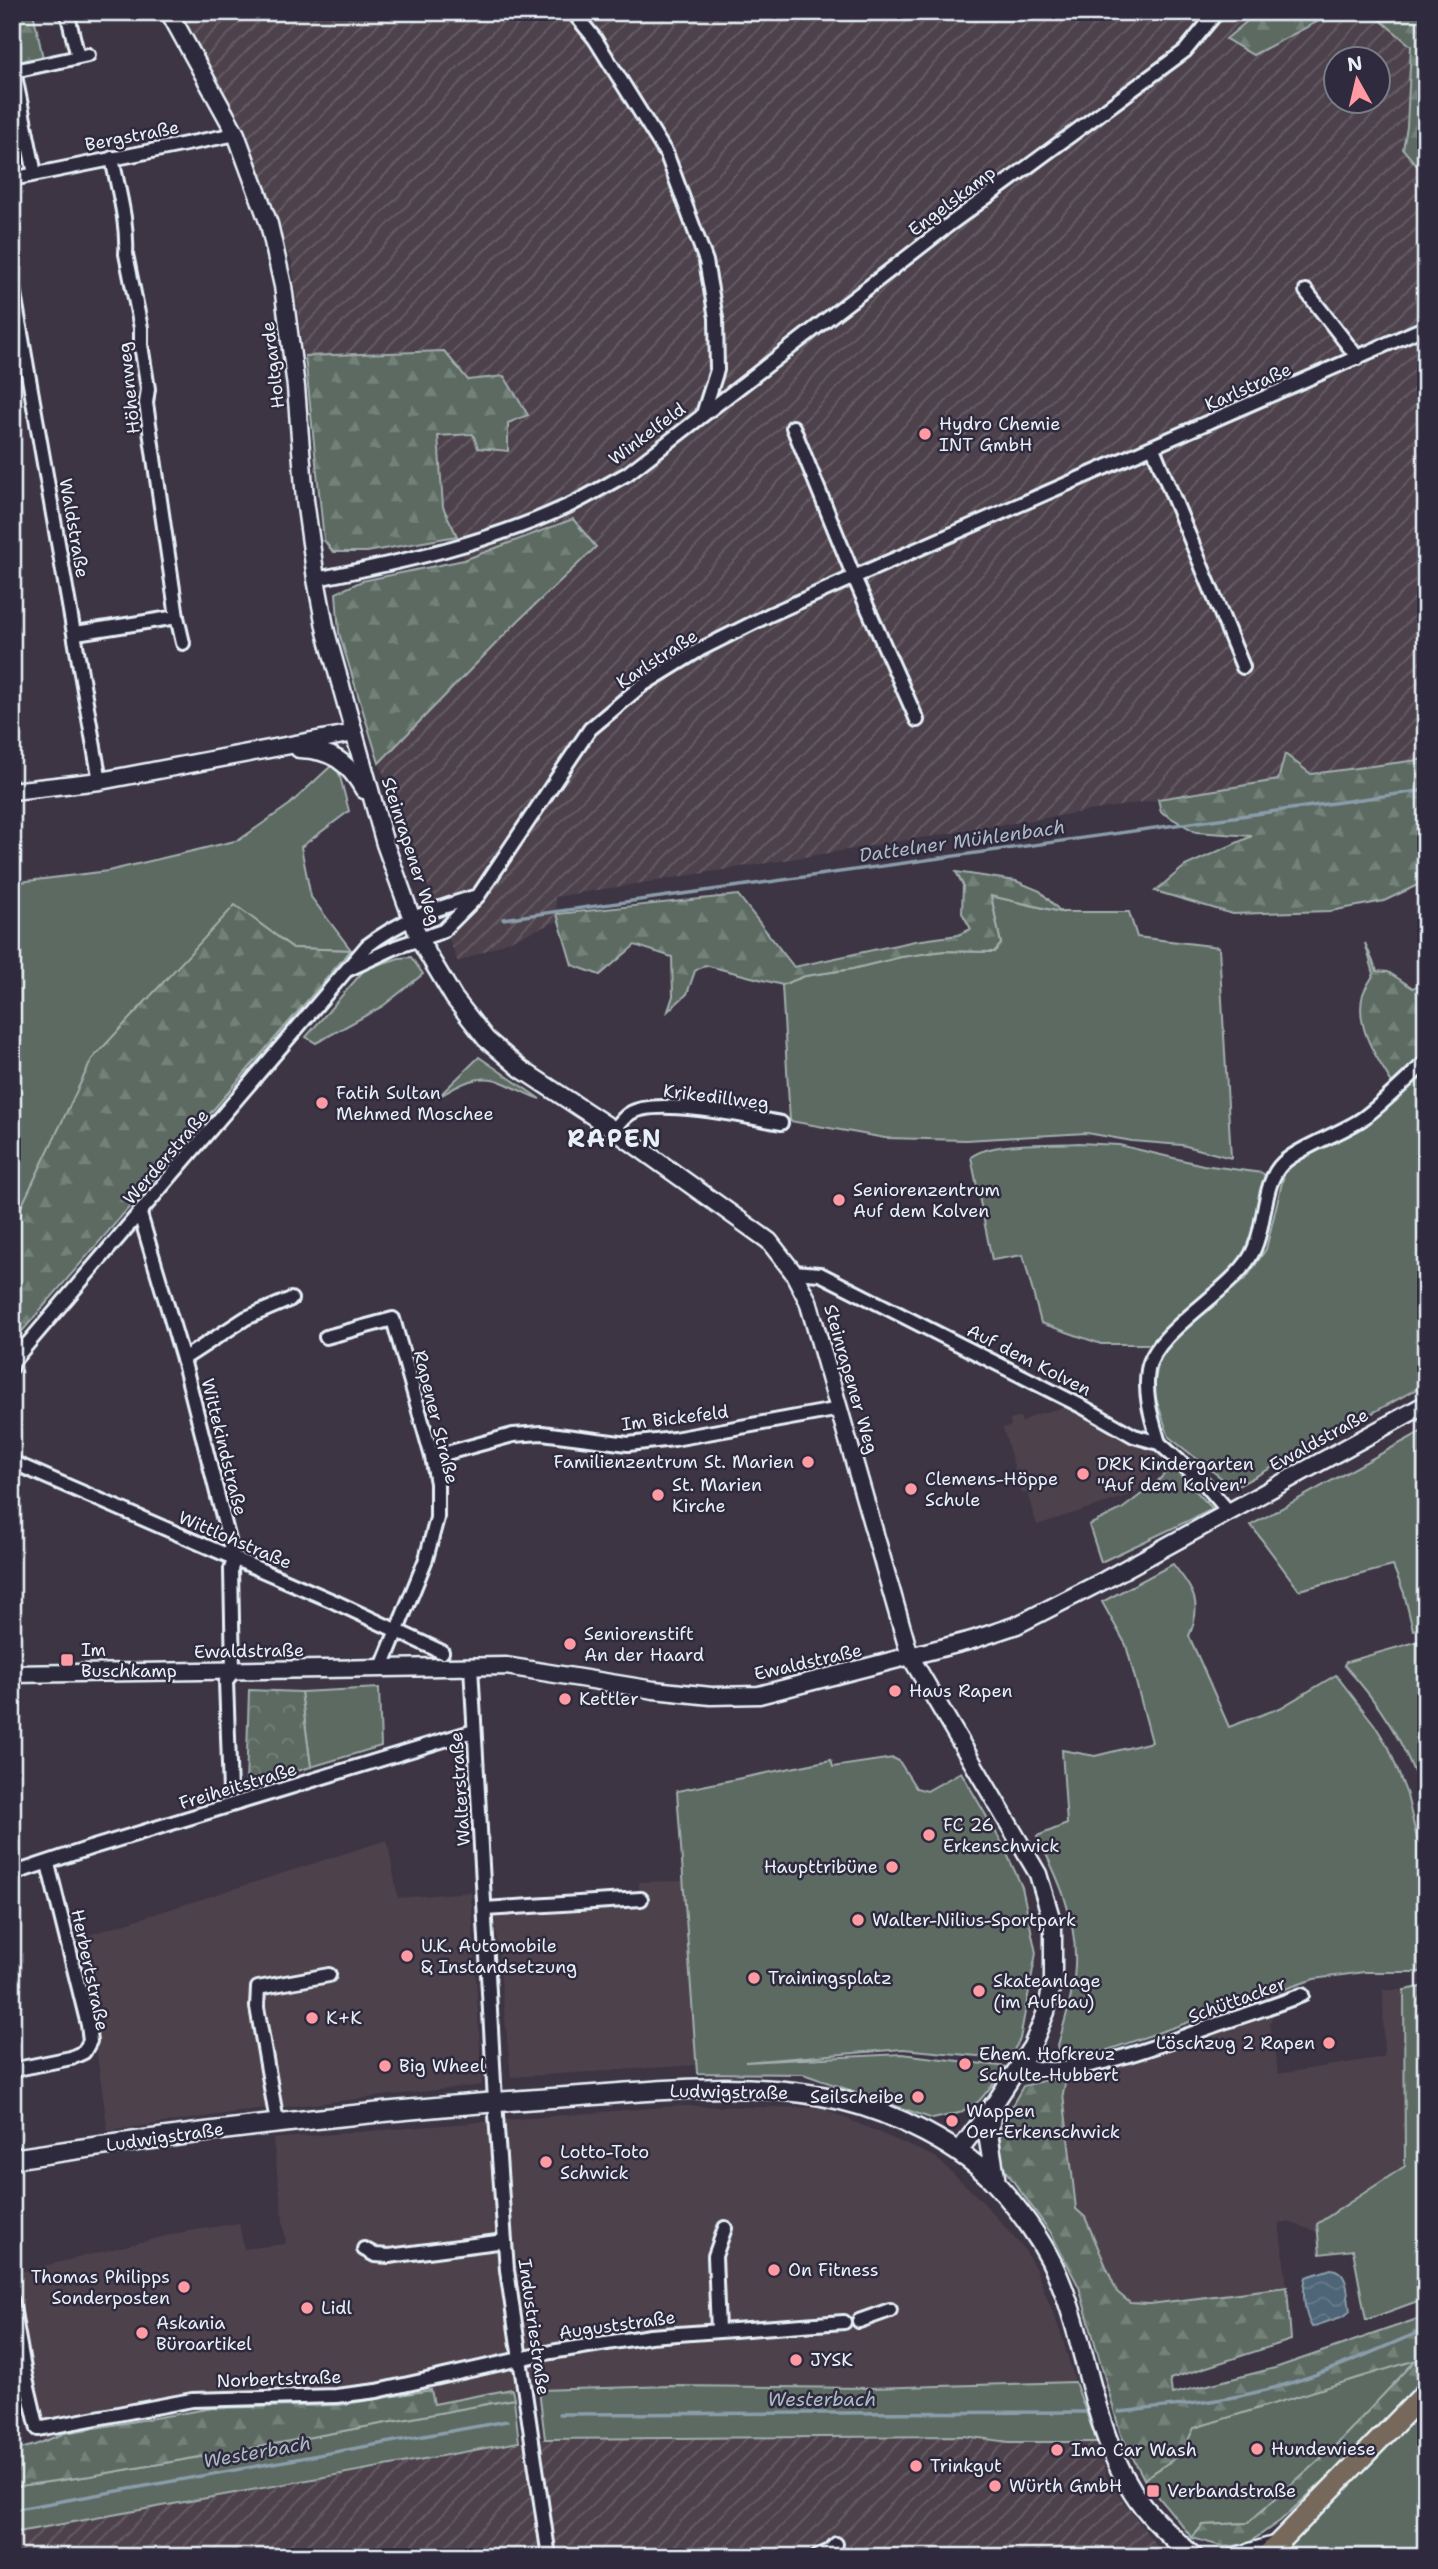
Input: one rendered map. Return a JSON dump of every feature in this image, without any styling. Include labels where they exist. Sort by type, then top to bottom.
[{"type":"main road","name":"Ludwigstraße","points":[[12,2159],[277,2122],[495,2101],[712,2089],[790,2092],[841,2100],[896,2118],[958,2152],[996,2183],[1034,2231],[1059,2277],[1075,2321],[1105,2431],[1126,2479],[1143,2506],[1164,2531],[1194,2556]]},
{"type":"main road","points":[[993,2106],[988,2134],[996,2183]]},
{"type":"main road","points":[[1237,2557],[1269,2551],[1426,2392]]},
{"type":"main road","points":[[1194,2556],[1201,2557]]},
{"type":"street","points":[[35,174],[13,71],[83,56],[67,12]]},
{"type":"street","name":"Holtgarde","points":[[169,12],[236,134],[269,224],[283,286],[316,579],[332,655],[356,738]]},
{"type":"street","name":"Winkelfeld","points":[[316,579],[449,550],[510,530],[571,505],[626,474],[703,414],[718,370],[716,318],[706,261],[667,155],[595,39],[573,12]]},
{"type":"street","name":"Engelskamp","points":[[703,414],[950,224],[1185,51],[1217,12]]},
{"type":"street","name":"Bergstraße","points":[[12,179],[236,134]]},
{"type":"street","name":"Höhenweg","points":[[112,158],[127,242],[126,254],[141,328],[148,389],[146,403],[183,643]]},
{"type":"street","name":"Waldstraße","points":[[12,282],[100,780]]},
{"type":"street","points":[[1306,291],[1358,358]]},
{"type":"street","name":"Karlstraße","points":[[419,941],[443,931],[478,896],[590,729],[641,686],[701,649],[854,577],[1426,327]]},
{"type":"street","points":[[793,427],[854,577],[917,720]]},
{"type":"street","points":[[1153,448],[1243,667]]},
{"type":"street","points":[[76,633],[177,617]]},
{"type":"street","points":[[12,791],[100,780],[356,738]]},
{"type":"street","points":[[280,749],[315,749],[356,738]]},
{"type":"street","name":"Steinrapener Weg","points":[[356,738],[376,810],[419,941],[454,998],[486,1039],[521,1069],[614,1130],[769,1241],[793,1272],[808,1301],[910,1656],[1038,1874],[1053,1924],[1053,1980],[1046,2012],[1032,2046],[993,2106],[958,2152]]},
{"type":"street","points":[[315,749],[344,761],[355,773],[376,810]]},
{"type":"street","points":[[411,918],[478,896]]},
{"type":"street","name":"Werderstraße","points":[[12,1367],[13,1361],[368,946],[389,929],[411,918]]},
{"type":"street","name":"Werderstraße","points":[[349,970],[396,947],[419,941]]},
{"type":"street","points":[[1159,1443],[1150,1414],[1148,1367],[1159,1346],[1230,1281],[1251,1255],[1260,1237],[1274,1171],[1286,1160],[1361,1119],[1426,1062]]},
{"type":"street","name":"Krikedillweg","points":[[614,1130],[630,1113],[649,1107],[673,1107],[781,1122]]},
{"type":"street","name":"Wittekindstraße","points":[[140,1214],[183,1359],[234,1560],[233,1671],[226,1681],[230,1793]]},
{"type":"street","name":"Auf dem Kolven","points":[[793,1272],[820,1274],[1083,1407],[1134,1436],[1159,1443],[1205,1484],[1229,1512]]},
{"type":"street","name":"Wittekindstraße","points":[[183,1359],[246,1318],[292,1299]]},
{"type":"street","name":"Rapener Straße","points":[[326,1338],[393,1319],[437,1483],[437,1518],[426,1559],[382,1667]]},
{"type":"street","name":"Ewaldstraße","points":[[12,1674],[506,1666],[654,1690],[711,1696],[759,1695],[1017,1625],[1426,1404]]},
{"type":"street","name":"Im Bickefeld","points":[[432,1457],[513,1435],[542,1433],[628,1444],[674,1439],[840,1409]]},
{"type":"street","name":"Wittlohstraße","points":[[12,1462],[335,1602],[442,1652]]},
{"type":"street","name":"Walterstraße","points":[[471,1667],[495,2101]]},
{"type":"street","name":"Freiheitstraße","points":[[12,1874],[474,1731]]},
{"type":"street","name":"Herbertstraße","points":[[12,2070],[71,2058],[84,2052],[89,2041],[88,2025],[48,1864]]},
{"type":"street","points":[[485,1909],[641,1899]]},
{"type":"street","points":[[277,2122],[257,2007],[258,1989],[329,1975]]},
{"type":"street","name":"Schüttacker","points":[[1020,2063],[1033,2070],[1047,2070],[1121,2057],[1303,1995]]},
{"type":"street","name":"Industriestraße","points":[[495,2101],[505,2241],[549,2557]]},
{"type":"street","points":[[718,2330],[715,2256],[725,2228]]},
{"type":"street","points":[[365,2249],[375,2255],[389,2256],[505,2241]]},
{"type":"street","points":[[12,2301],[18,2375]]},
{"type":"street","points":[[859,2321],[890,2310]]},
{"type":"street","name":"Auguststraße","points":[[521,2359],[650,2336],[844,2322]]},
{"type":"street","name":"Norbertstraße","points":[[18,2375],[38,2429],[192,2400],[336,2396],[377,2391],[521,2359]]},
{"type":"street","points":[[817,2557],[830,2551],[836,2544]]},
{"type":"shaded area","points":[[177,12],[1258,12],[1227,39],[1277,44],[1336,12],[1371,12],[1411,46],[1407,127],[1403,149],[1426,177],[1426,759],[1311,775],[555,897],[558,921],[458,962],[379,763],[519,620],[596,547],[572,519],[464,560],[457,536],[443,507],[438,436],[474,434],[508,450],[508,423],[528,414],[468,380],[305,356],[319,480],[292,262]]},
{"type":"shaded area","name":"DRK Kindergarten \"Auf dem Kolven\"","points":[[1069,1406],[1161,1456],[1136,1493],[1037,1525],[1027,1493],[1022,1494],[1003,1428],[1011,1426],[1010,1420],[1020,1417],[1022,1423],[1034,1415]]},
{"type":"shaded area","points":[[387,1840],[398,1898],[471,1892],[482,2085],[231,2113],[108,2131],[93,2026],[73,1940]]},
{"type":"shaded area","points":[[683,1881],[696,2065],[511,2077],[495,1918],[639,1908],[639,1882]]},
{"type":"shaded area","points":[[1383,1990],[1404,1990],[1405,2166],[1317,2224],[1318,2232],[1288,2222],[1279,2223],[1287,2287],[1150,2304],[1130,2303],[1117,2292],[1085,2217],[1076,2210],[1063,2093],[1067,2075],[1122,2063],[1242,2024],[1282,2007],[1273,2015],[1270,2023],[1278,2074],[1384,2057]]},
{"type":"shaded area","points":[[677,2106],[822,2108],[935,2157],[982,2201],[1024,2249],[1036,2270],[1060,2331],[1075,2382],[869,2388],[670,2386],[512,2389],[433,2404],[431,2390],[340,2405],[213,2408],[65,2433],[44,2442],[12,2274],[178,2233],[239,2223],[244,2249],[286,2244],[273,2139]]},
{"type":"shaded area","points":[[964,2436],[1009,2442],[1097,2442],[1108,2481],[1165,2557],[12,2557],[12,2533],[519,2442],[554,2438]]},
{"type":"green space","points":[[12,12],[33,12],[43,58],[12,65]]},
{"type":"green space","points":[[1258,12],[1336,12],[1253,55],[1226,39]]},
{"type":"green space","points":[[1371,12],[1426,12],[1426,177],[1403,149],[1407,127],[1411,46]]},
{"type":"green space","points":[[444,351],[468,380],[504,376],[528,415],[508,423],[508,451],[478,448],[473,434],[438,436],[443,507],[457,536],[367,552],[333,552],[324,540],[305,356]]},
{"type":"green space","points":[[573,519],[596,547],[519,620],[379,763],[339,633],[336,593],[362,581],[464,560]]},
{"type":"green space","points":[[1285,754],[1311,774],[1426,759],[1426,881],[1384,901],[1331,911],[1233,914],[1155,891],[1185,866],[1252,836],[1196,832],[1161,812],[1158,799],[1278,780]]},
{"type":"green space","points":[[331,766],[338,769],[349,811],[301,847],[311,897],[351,950],[293,948],[235,906],[12,1226],[12,883],[108,871],[239,840],[289,805]]},
{"type":"green space","points":[[956,872],[1016,881],[1040,891],[1061,912],[991,896],[1001,944],[994,952],[943,951],[901,957],[852,969],[805,976],[782,985],[705,965],[695,971],[687,994],[668,1011],[673,996],[672,957],[635,945],[600,975],[572,965],[557,914],[738,895],[794,967],[915,941],[958,935],[971,929],[962,913],[963,885]]},
{"type":"green space","points":[[991,896],[1061,912],[1129,912],[1137,937],[1219,947],[1231,1158],[1182,1145],[1132,1141],[1087,1133],[966,1140],[885,1138],[790,1121],[782,985],[805,976],[852,969],[901,957],[943,951],[994,952],[1001,944]]},
{"type":"green space","points":[[235,905],[293,948],[351,950],[12,1343],[12,1226],[92,1059]]},
{"type":"green space","points":[[1365,943],[1377,971],[1388,972],[1413,988],[1426,980],[1426,1056],[1394,1086],[1369,1043],[1362,1019],[1363,994],[1374,974]]},
{"type":"green space","points":[[411,957],[423,974],[383,1006],[316,1043],[306,1037],[365,969]]},
{"type":"green space","points":[[479,1057],[540,1099],[486,1078],[461,1084],[437,1098]]},
{"type":"green space","points":[[1426,1071],[1426,1384],[1234,1488],[1169,1437],[1153,1390],[1161,1350],[1247,1277],[1266,1249],[1284,1174],[1296,1159],[1353,1132],[1404,1093]]},
{"type":"green space","points":[[1078,1143],[1119,1145],[1203,1165],[1262,1173],[1267,1177],[1255,1239],[1246,1260],[1155,1344],[1101,1344],[1041,1323],[1023,1255],[992,1260],[971,1157],[992,1148],[1007,1146]]},
{"type":"green space","points":[[1426,1429],[1426,1627],[1413,1630],[1404,1593],[1393,1566],[1299,1590],[1251,1525]]},
{"type":"green space","points":[[1172,1466],[1213,1509],[1101,1562],[1089,1525],[1122,1509],[1156,1483]]},
{"type":"green space","points":[[1173,1564],[1194,1598],[1195,1615],[1189,1636],[1229,1727],[1280,1708],[1336,1675],[1389,1748],[1407,1795],[1426,1878],[1426,1972],[1364,1972],[1314,1979],[1102,2052],[1061,2057],[1058,2045],[1073,1985],[1075,1948],[1065,1898],[1037,1836],[1067,1824],[1062,1750],[1095,1756],[1152,1742],[1126,1645],[1102,1602]]},
{"type":"green space","points":[[1426,1639],[1426,1810],[1413,1770],[1395,1733],[1344,1665],[1346,1662]]},
{"type":"green space","points":[[379,1688],[381,1746],[311,1767],[301,1692]]},
{"type":"green space","points":[[249,1690],[301,1692],[311,1767],[246,1786]]},
{"type":"green space","name":"Walter-Nilius-Sportpark","points":[[893,1758],[899,1761],[916,1788],[927,1791],[961,1772],[1002,1843],[1022,1887],[1036,1953],[1020,2039],[1009,2059],[903,2049],[745,2062],[902,2054],[1008,2067],[979,2101],[959,2113],[933,2119],[803,2074],[697,2073],[677,1791],[831,1760],[833,1767]]},
{"type":"green space","points":[[1426,1986],[1426,2298],[1366,2320],[1353,2250],[1320,2254],[1317,2224],[1405,2166],[1404,1990]]},
{"type":"green space","points":[[1067,2075],[1063,2093],[1076,2209],[1085,2217],[1117,2292],[1130,2303],[1150,2304],[1287,2287],[1291,2340],[1170,2379],[1172,2394],[1275,2368],[1426,2316],[1426,2376],[1354,2453],[1280,2521],[1247,2544],[1224,2547],[1192,2538],[1203,2525],[1248,2523],[1336,2445],[1416,2360],[1194,2428],[1181,2454],[1144,2479],[1121,2435],[1079,2287],[1051,2233],[1002,2166],[1000,2137],[1005,2118],[1023,2086]]},
{"type":"green space","name":"Hundewiese","points":[[1418,2359],[1336,2445],[1248,2523],[1203,2525],[1192,2538],[1144,2479],[1181,2454],[1193,2428]]},
{"type":"green space","points":[[1075,2382],[1097,2442],[1009,2442],[964,2436],[545,2439],[539,2390],[670,2386],[869,2388]]},
{"type":"green space","points":[[512,2389],[514,2399],[263,2446],[12,2487],[12,2451],[65,2433],[213,2408],[340,2405],[431,2390],[434,2404]]},
{"type":"green space","points":[[514,2399],[519,2442],[12,2533],[12,2487],[263,2446]]},
{"type":"green space","points":[[1426,2404],[1426,2557],[1278,2557]]},
{"type":"water","points":[[1331,2269],[1342,2274],[1345,2279],[1350,2311],[1344,2316],[1312,2327],[1304,2302],[1306,2277]]},
{"type":"waterway","name":"Dattelner Mühlenbach","points":[[503,919],[1426,790]]},
{"type":"waterway","name":"Westerbach","points":[[1119,2412],[1220,2399],[1275,2388],[1341,2365],[1426,2329]]},
{"type":"waterway","name":"Westerbach","points":[[559,2414],[1085,2412]]},
{"type":"waterway","name":"Westerbach","points":[[12,2510],[507,2421]]},
{"type":"place","name":"Hydro Chemie INT GmbH","points":[[925,434]]},
{"type":"place","name":"Fatih Sultan Mehmed Moschee","points":[[322,1103]]},
{"type":"place","name":"Seniorenzentrum Auf dem Kolven","points":[[839,1200]]},
{"type":"place","name":"Familienzentrum St. Marien","points":[[808,1462]]},
{"type":"place","name":"DRK Kindergarten \"Auf dem Kolven\"","points":[[1083,1474]]},
{"type":"place","name":"Clemens-Höppe Schule","points":[[911,1489]]},
{"type":"place","name":"St. Marien Kirche","points":[[658,1495]]},
{"type":"place","name":"Seniorenstift An der Haard","points":[[570,1644]]},
{"type":"place","name":"Im Buschkamp","points":[[67,1660]]},
{"type":"place","name":"Haus Rapen","points":[[895,1691]]},
{"type":"place","name":"Kettler","points":[[565,1699]]},
{"type":"place","name":"FC 26 Erkenschwick","points":[[929,1835]]},
{"type":"place","name":"Haupttribüne","points":[[892,1867]]},
{"type":"place","name":"Walter-Nilius-Sportpark","points":[[858,1920]]},
{"type":"place","name":"U.K. Automobile & Instandsetzung","points":[[407,1956]]},
{"type":"place","name":"Trainingsplatz","points":[[754,1978]]},
{"type":"place","name":"Skateanlage (im Aufbau)","points":[[979,1991]]},
{"type":"place","name":"K+K","points":[[312,2018]]},
{"type":"place","name":"Löschzug 2 Rapen","points":[[1329,2043]]},
{"type":"place","name":"Ehem. Hofkreuz Schulte-Hubbert","points":[[965,2064]]},
{"type":"place","name":"Big Wheel","points":[[385,2066]]},
{"type":"place","name":"Seilscheibe","points":[[918,2097]]},
{"type":"place","name":"Wappen Oer-Erkenschwick","points":[[952,2121]]},
{"type":"place","name":"Lotto-Toto Schwick","points":[[546,2162]]},
{"type":"place","name":"On Fitness","points":[[774,2270]]},
{"type":"place","name":"Thomas Philipps Sonderposten","points":[[184,2287]]},
{"type":"place","name":"Lidl","points":[[307,2308]]},
{"type":"place","name":"Askania Büroartikel","points":[[142,2333]]},
{"type":"place","name":"JYSK","points":[[796,2360]]},
{"type":"place","name":"Hundewiese","points":[[1257,2449]]},
{"type":"place","name":"Imo Car Wash","points":[[1057,2450]]},
{"type":"place","name":"Trinkgut","points":[[916,2466]]},
{"type":"place","name":"Würth GmbH","points":[[995,2486]]},
{"type":"place","name":"Verbandstraße","points":[[1153,2491]]},
{"type":"district","name":"RAPEN","points":[[615,1139]]}]
